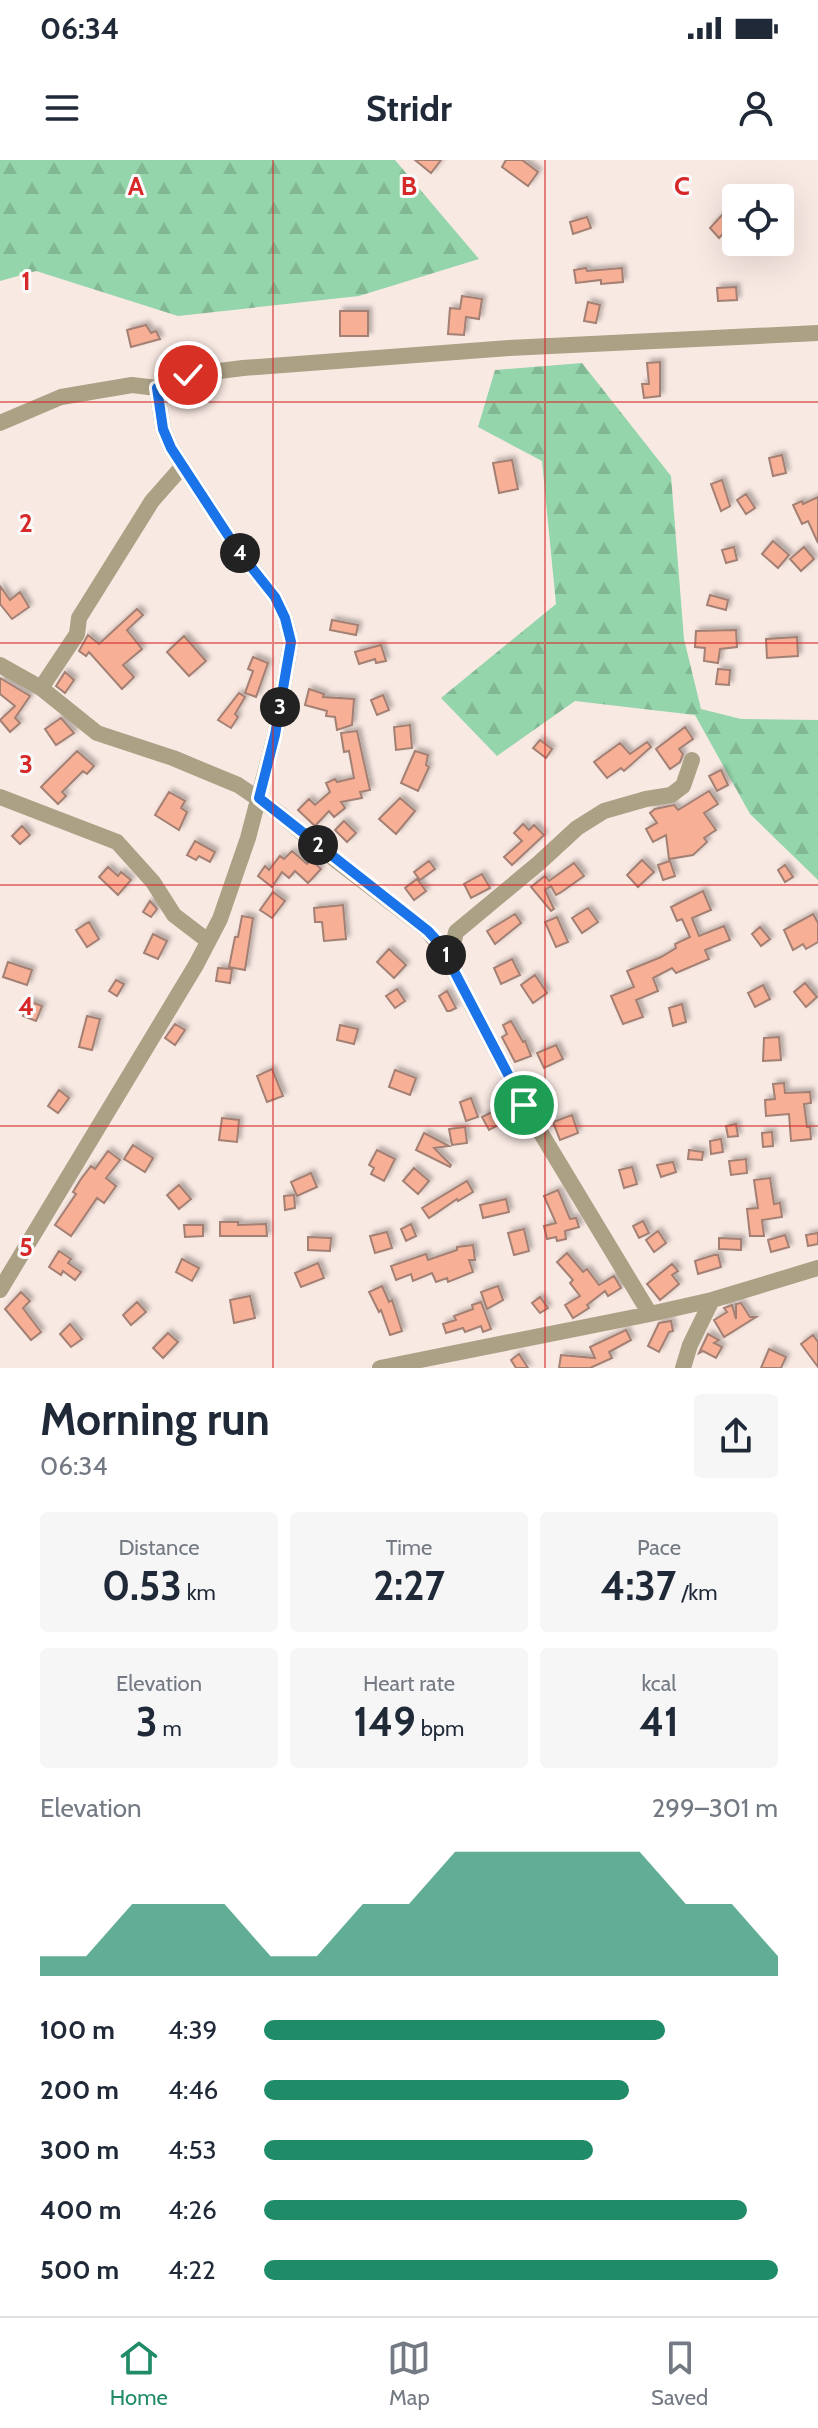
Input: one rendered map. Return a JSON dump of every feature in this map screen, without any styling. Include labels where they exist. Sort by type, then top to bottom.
[{"type":"street","points":[[0,423],[61,397],[132,385],[157,388],[188,375],[243,368],[509,348],[818,333]]},
{"type":"street","points":[[0,1290],[208,941],[225,905],[259,798],[275,735],[291,642],[285,618],[275,597],[237,549],[182,467],[163,429],[157,388]]},
{"type":"street","points":[[41,688],[77,634],[79,618],[137,523],[182,467]]},
{"type":"street","points":[[0,665],[41,688],[97,733],[217,775],[259,798],[428,931],[440,944],[524,1105],[650,1314]]},
{"type":"street","points":[[449,962],[456,932],[577,828],[604,811],[671,795],[683,786],[692,760]]},
{"type":"street","points":[[0,797],[117,842],[153,882],[174,915],[208,941]]},
{"type":"street","points":[[428,931],[456,932]]},
{"type":"street","points":[[380,1368],[712,1300],[818,1268]]},
{"type":"street","points":[[683,1368],[690,1345],[712,1300]]},
{"type":"green space","points":[[0,160],[395,160],[479,259],[359,296],[178,316],[36,271],[0,281]]},
{"type":"green space","points":[[582,363],[671,476],[684,639],[701,709],[741,719],[818,720],[818,880],[750,814],[695,715],[575,701],[497,756],[441,698],[556,604],[542,461],[478,427],[495,370]]},
{"type":"building","points":[[415,160],[441,160],[431,173]]},
{"type":"building","points":[[506,160],[522,160],[538,172],[528,186],[502,167]]},
{"type":"building","points":[[722,215],[722,235],[719,238],[710,228]]},
{"type":"building","points":[[587,217],[591,228],[573,234],[570,222]]},
{"type":"building","points":[[586,268],[587,271],[622,268],[623,282],[601,284],[601,280],[576,283],[574,270]]},
{"type":"building","points":[[736,287],[737,300],[718,301],[717,288]]},
{"type":"building","points":[[462,296],[482,299],[479,319],[466,317],[464,335],[448,334],[450,308],[460,309]]},
{"type":"building","points":[[588,302],[600,305],[596,323],[584,321]]},
{"type":"building","points":[[340,311],[368,311],[368,336],[340,336]]},
{"type":"building","points":[[146,325],[151,333],[156,331],[160,339],[131,347],[127,330]]},
{"type":"building","points":[[660,362],[660,396],[644,398],[642,384],[649,384],[647,363]]},
{"type":"building","points":[[782,455],[786,473],[773,476],[769,458]]},
{"type":"building","points":[[512,460],[518,489],[499,493],[493,463]]},
{"type":"building","points":[[722,480],[730,506],[721,511],[711,484]]},
{"type":"building","points":[[746,494],[755,508],[746,514],[737,500]]},
{"type":"building","points":[[818,497],[818,543],[808,521],[802,524],[793,505]]},
{"type":"building","points":[[773,541],[789,555],[778,568],[762,554]]},
{"type":"building","points":[[734,547],[737,560],[726,563],[722,550]]},
{"type":"building","points":[[804,547],[814,559],[801,571],[790,559]]},
{"type":"building","points":[[0,586],[10,600],[20,592],[29,607],[12,619],[0,604]]},
{"type":"building","points":[[710,595],[728,600],[726,610],[707,605]]},
{"type":"building","points":[[137,609],[143,615],[127,630],[142,649],[123,665],[134,677],[122,689],[89,652],[86,656],[79,651],[88,635],[99,644]]},
{"type":"building","points":[[332,620],[358,625],[356,635],[330,630]]},
{"type":"building","points":[[736,630],[737,647],[720,649],[718,663],[704,661],[705,648],[695,647],[696,631]]},
{"type":"building","points":[[184,636],[206,661],[189,676],[167,652]]},
{"type":"building","points":[[797,637],[798,656],[767,658],[766,639]]},
{"type":"building","points":[[381,645],[386,661],[376,663],[375,659],[359,664],[355,652]]},
{"type":"building","points":[[253,657],[268,663],[256,697],[245,693],[253,671],[248,669]]},
{"type":"building","points":[[718,669],[730,670],[729,685],[716,684]]},
{"type":"building","points":[[65,672],[74,680],[65,693],[56,686]]},
{"type":"building","points":[[0,678],[30,696],[15,718],[20,723],[10,732],[0,720],[15,706],[0,694]]},
{"type":"building","points":[[309,689],[324,694],[323,697],[354,699],[352,725],[337,730],[335,717],[326,716],[327,711],[305,705]]},
{"type":"building","points":[[239,693],[245,697],[231,728],[218,720]]},
{"type":"building","points":[[383,695],[389,710],[377,715],[371,700]]},
{"type":"building","points":[[61,718],[74,733],[56,745],[45,729]]},
{"type":"building","points":[[410,725],[412,748],[396,750],[394,727]]},
{"type":"building","points":[[685,727],[693,739],[679,749],[683,754],[680,762],[670,769],[656,749]]},
{"type":"building","points":[[357,731],[370,790],[360,792],[362,798],[341,802],[345,808],[334,817],[329,811],[315,826],[298,810],[309,799],[315,805],[330,792],[326,783],[354,778],[349,751],[344,752],[341,733]]},
{"type":"building","points":[[540,740],[552,749],[546,758],[533,748]]},
{"type":"building","points":[[647,742],[651,747],[624,771],[621,768],[607,778],[594,762],[620,743],[630,754]]},
{"type":"building","points":[[77,751],[94,766],[87,774],[83,771],[62,792],[66,796],[58,804],[41,787]]},
{"type":"building","points":[[415,751],[428,755],[426,765],[429,767],[418,791],[401,783]]},
{"type":"building","points":[[721,770],[728,785],[717,791],[709,776]]},
{"type":"building","points":[[709,791],[718,804],[704,813],[716,830],[704,838],[707,842],[693,855],[669,859],[666,835],[653,842],[646,829],[657,823],[650,813],[674,805],[678,810]]},
{"type":"building","points":[[169,792],[185,801],[181,808],[187,812],[179,830],[155,815]]},
{"type":"building","points":[[400,798],[415,811],[396,834],[379,819]]},
{"type":"building","points":[[344,821],[356,833],[347,842],[335,830]]},
{"type":"building","points":[[523,824],[529,830],[534,825],[544,835],[512,865],[504,857],[522,841],[514,833]]},
{"type":"building","points":[[22,826],[30,835],[20,844],[12,836]]},
{"type":"building","points":[[195,841],[215,852],[210,862],[199,856],[196,860],[187,855]]},
{"type":"building","points":[[292,851],[307,864],[311,860],[321,869],[308,883],[295,871],[289,878],[282,872],[272,887],[258,876],[265,866],[269,870],[280,856],[284,859]]},
{"type":"building","points":[[642,860],[654,872],[638,887],[627,875]]},
{"type":"building","points":[[429,861],[435,869],[420,880],[414,872]]},
{"type":"building","points":[[670,861],[675,876],[663,880],[658,865]]},
{"type":"building","points":[[574,863],[584,876],[556,895],[551,886],[545,890],[554,909],[551,911],[531,887],[545,876],[549,881]]},
{"type":"building","points":[[785,865],[793,877],[785,882],[778,870]]},
{"type":"building","points":[[108,867],[118,876],[121,872],[131,880],[118,895],[99,877]]},
{"type":"building","points":[[482,874],[490,888],[471,898],[464,884]]},
{"type":"building","points":[[417,879],[426,891],[414,900],[405,888]]},
{"type":"building","points":[[703,891],[711,910],[692,918],[699,936],[724,926],[730,940],[705,950],[709,959],[676,973],[672,968],[653,978],[658,991],[636,1000],[643,1017],[623,1024],[611,996],[634,987],[627,971],[661,957],[676,948],[675,944],[690,937],[682,919],[677,921],[671,907]]},
{"type":"building","points":[[273,892],[285,901],[272,918],[260,910]]},
{"type":"building","points":[[150,901],[157,909],[151,917],[143,912]]},
{"type":"building","points":[[343,905],[346,939],[324,941],[322,922],[315,922],[314,908]]},
{"type":"building","points":[[588,908],[598,922],[582,933],[572,918]]},
{"type":"building","points":[[515,914],[521,923],[495,944],[487,931]]},
{"type":"building","points":[[813,914],[818,923],[818,942],[806,949],[803,944],[793,950],[784,930]]},
{"type":"building","points":[[242,916],[253,918],[245,970],[229,967]]},
{"type":"building","points":[[557,917],[568,942],[556,947],[545,922]]},
{"type":"building","points":[[89,922],[99,939],[87,947],[76,930]]},
{"type":"building","points":[[760,927],[770,939],[761,946],[752,934]]},
{"type":"building","points":[[153,934],[167,941],[158,959],[144,953]]},
{"type":"building","points":[[389,949],[406,965],[394,978],[377,962]]},
{"type":"building","points":[[512,959],[520,975],[501,984],[494,968]]},
{"type":"building","points":[[8,962],[32,970],[27,985],[3,977]]},
{"type":"building","points":[[218,968],[232,969],[230,983],[216,981]]},
{"type":"building","points":[[535,975],[547,993],[533,1003],[521,985]]},
{"type":"building","points":[[116,980],[124,984],[117,996],[109,991]]},
{"type":"building","points":[[805,983],[817,997],[806,1007],[794,992]]},
{"type":"building","points":[[763,985],[770,999],[755,1007],[748,993]]},
{"type":"building","points":[[397,989],[405,1001],[395,1008],[386,996]]},
{"type":"building","points":[[447,991],[456,1008],[450,1011],[447,1011],[439,996]]},
{"type":"building","points":[[29,1001],[42,1006],[36,1021],[23,1016]]},
{"type":"building","points":[[682,1004],[686,1022],[673,1026],[669,1008]]},
{"type":"building","points":[[87,1016],[100,1019],[92,1050],[79,1047]]},
{"type":"building","points":[[511,1021],[531,1056],[515,1062],[502,1037],[507,1034],[503,1025]]},
{"type":"building","points":[[175,1024],[185,1030],[175,1045],[165,1038]]},
{"type":"building","points":[[340,1025],[358,1029],[354,1044],[337,1040]]},
{"type":"building","points":[[779,1037],[781,1060],[763,1061],[764,1038]]},
{"type":"building","points":[[556,1045],[563,1059],[544,1068],[537,1053]]},
{"type":"building","points":[[272,1069],[283,1096],[267,1102],[257,1076]]},
{"type":"building","points":[[395,1070],[416,1078],[410,1095],[389,1087]]},
{"type":"building","points":[[784,1083],[785,1093],[810,1092],[811,1103],[804,1104],[811,1139],[791,1141],[789,1114],[766,1116],[765,1100],[775,1099],[773,1084]]},
{"type":"building","points":[[59,1090],[69,1098],[58,1113],[48,1106]]},
{"type":"building","points":[[471,1098],[478,1117],[466,1121],[460,1102]]},
{"type":"building","points":[[492,1112],[498,1125],[489,1130],[482,1117]]},
{"type":"building","points":[[572,1115],[578,1133],[560,1140],[553,1122]]},
{"type":"building","points":[[222,1118],[239,1120],[237,1142],[219,1140]]},
{"type":"building","points":[[736,1124],[738,1136],[728,1137],[726,1126]]},
{"type":"building","points":[[465,1127],[467,1143],[452,1145],[449,1129]]},
{"type":"building","points":[[772,1132],[773,1146],[763,1147],[762,1133]]},
{"type":"building","points":[[424,1133],[449,1146],[434,1148],[450,1167],[416,1150]]},
{"type":"building","points":[[721,1139],[723,1152],[711,1154],[710,1141]]},
{"type":"building","points":[[133,1145],[153,1158],[145,1172],[124,1159]]},
{"type":"building","points":[[377,1150],[395,1159],[384,1181],[371,1174],[374,1168],[369,1165]]},
{"type":"building","points":[[689,1150],[703,1152],[702,1160],[688,1159]]},
{"type":"building","points":[[108,1151],[120,1160],[106,1178],[116,1186],[104,1203],[97,1198],[71,1236],[55,1225],[76,1194],[73,1192],[81,1179],[91,1166],[95,1169]]},
{"type":"building","points":[[746,1159],[747,1173],[731,1175],[729,1161]]},
{"type":"building","points":[[673,1162],[676,1172],[661,1177],[657,1165]]},
{"type":"building","points":[[632,1167],[637,1184],[624,1188],[619,1170]]},
{"type":"building","points":[[414,1168],[429,1181],[418,1194],[403,1181]]},
{"type":"building","points":[[311,1173],[317,1187],[297,1196],[291,1182]]},
{"type":"building","points":[[770,1178],[774,1204],[780,1203],[782,1217],[762,1220],[764,1236],[750,1236],[747,1209],[758,1208],[754,1180]]},
{"type":"building","points":[[467,1181],[473,1192],[429,1218],[422,1208]]},
{"type":"building","points":[[179,1185],[191,1199],[179,1209],[167,1195]]},
{"type":"building","points":[[558,1190],[570,1219],[576,1218],[579,1227],[565,1231],[566,1239],[557,1241],[556,1237],[547,1239],[544,1226],[556,1223],[544,1196]]},
{"type":"building","points":[[294,1195],[295,1208],[285,1210],[284,1196]]},
{"type":"building","points":[[506,1199],[509,1212],[483,1218],[480,1205]]},
{"type":"building","points":[[643,1221],[649,1233],[639,1238],[633,1226]]},
{"type":"building","points":[[220,1222],[266,1224],[267,1236],[220,1236]]},
{"type":"building","points":[[411,1224],[416,1236],[406,1241],[401,1229]]},
{"type":"building","points":[[184,1225],[203,1225],[203,1236],[185,1237]]},
{"type":"building","points":[[524,1229],[529,1251],[514,1255],[508,1233]]},
{"type":"building","points":[[658,1231],[666,1243],[654,1252],[646,1240]]},
{"type":"building","points":[[387,1232],[392,1248],[375,1253],[370,1236]]},
{"type":"building","points":[[818,1233],[818,1244],[808,1246],[806,1235]]},
{"type":"building","points":[[785,1235],[789,1247],[771,1252],[768,1240]]},
{"type":"building","points":[[308,1237],[331,1238],[330,1251],[308,1250]]},
{"type":"building","points":[[719,1238],[741,1239],[741,1250],[719,1249]]},
{"type":"building","points":[[473,1245],[475,1260],[469,1260],[473,1272],[448,1282],[447,1278],[436,1282],[432,1273],[413,1281],[411,1274],[396,1280],[391,1266],[426,1254],[428,1260],[457,1250],[457,1247]]},
{"type":"building","points":[[59,1251],[71,1259],[68,1263],[81,1272],[75,1280],[63,1271],[61,1275],[49,1267]]},
{"type":"building","points":[[567,1253],[583,1272],[587,1269],[599,1285],[614,1276],[621,1288],[608,1296],[605,1291],[587,1305],[589,1308],[573,1318],[565,1305],[580,1296],[570,1283],[573,1280],[557,1262]]},
{"type":"building","points":[[718,1255],[721,1267],[698,1274],[695,1261]]},
{"type":"building","points":[[182,1259],[199,1268],[192,1281],[176,1272]]},
{"type":"building","points":[[318,1263],[324,1278],[301,1287],[295,1273]]},
{"type":"building","points":[[672,1264],[678,1271],[672,1275],[679,1284],[660,1300],[647,1284]]},
{"type":"building","points":[[382,1286],[389,1302],[392,1300],[402,1331],[390,1335],[381,1310],[379,1312],[369,1292]]},
{"type":"building","points":[[498,1286],[503,1300],[487,1309],[481,1292]]},
{"type":"building","points":[[21,1292],[30,1301],[23,1308],[41,1332],[31,1340],[5,1309]]},
{"type":"building","points":[[250,1296],[255,1318],[234,1323],[230,1300]]},
{"type":"building","points":[[540,1297],[548,1308],[540,1313],[532,1303]]},
{"type":"building","points":[[137,1302],[146,1312],[131,1325],[123,1315]]},
{"type":"building","points":[[481,1302],[491,1329],[483,1332],[481,1326],[465,1332],[463,1328],[446,1333],[443,1324],[456,1320],[454,1316],[473,1309],[472,1305]]},
{"type":"building","points":[[741,1303],[750,1317],[756,1317],[724,1337],[714,1320],[727,1312],[724,1308],[732,1305],[736,1319],[736,1304]]},
{"type":"building","points":[[671,1321],[673,1331],[669,1332],[659,1352],[648,1346],[659,1323]]},
{"type":"building","points":[[70,1324],[82,1339],[71,1347],[60,1334]]},
{"type":"building","points":[[626,1330],[631,1340],[609,1352],[612,1358],[590,1368],[559,1368],[561,1355],[595,1358],[590,1347]]},
{"type":"building","points":[[168,1333],[178,1342],[163,1358],[153,1348]]},
{"type":"building","points":[[708,1334],[719,1340],[714,1343],[722,1347],[716,1358],[703,1351],[699,1353]]},
{"type":"building","points":[[813,1335],[818,1342],[818,1367],[801,1344]]},
{"type":"building","points":[[769,1349],[786,1357],[781,1368],[761,1368]]},
{"type":"building","points":[[519,1354],[528,1368],[516,1368],[511,1360]]},
{"type":"route","points":[[188,375],[157,388],[163,429],[182,467],[208,506],[275,597],[291,642],[275,735],[259,798],[401,909],[440,944],[524,1105]]}]
